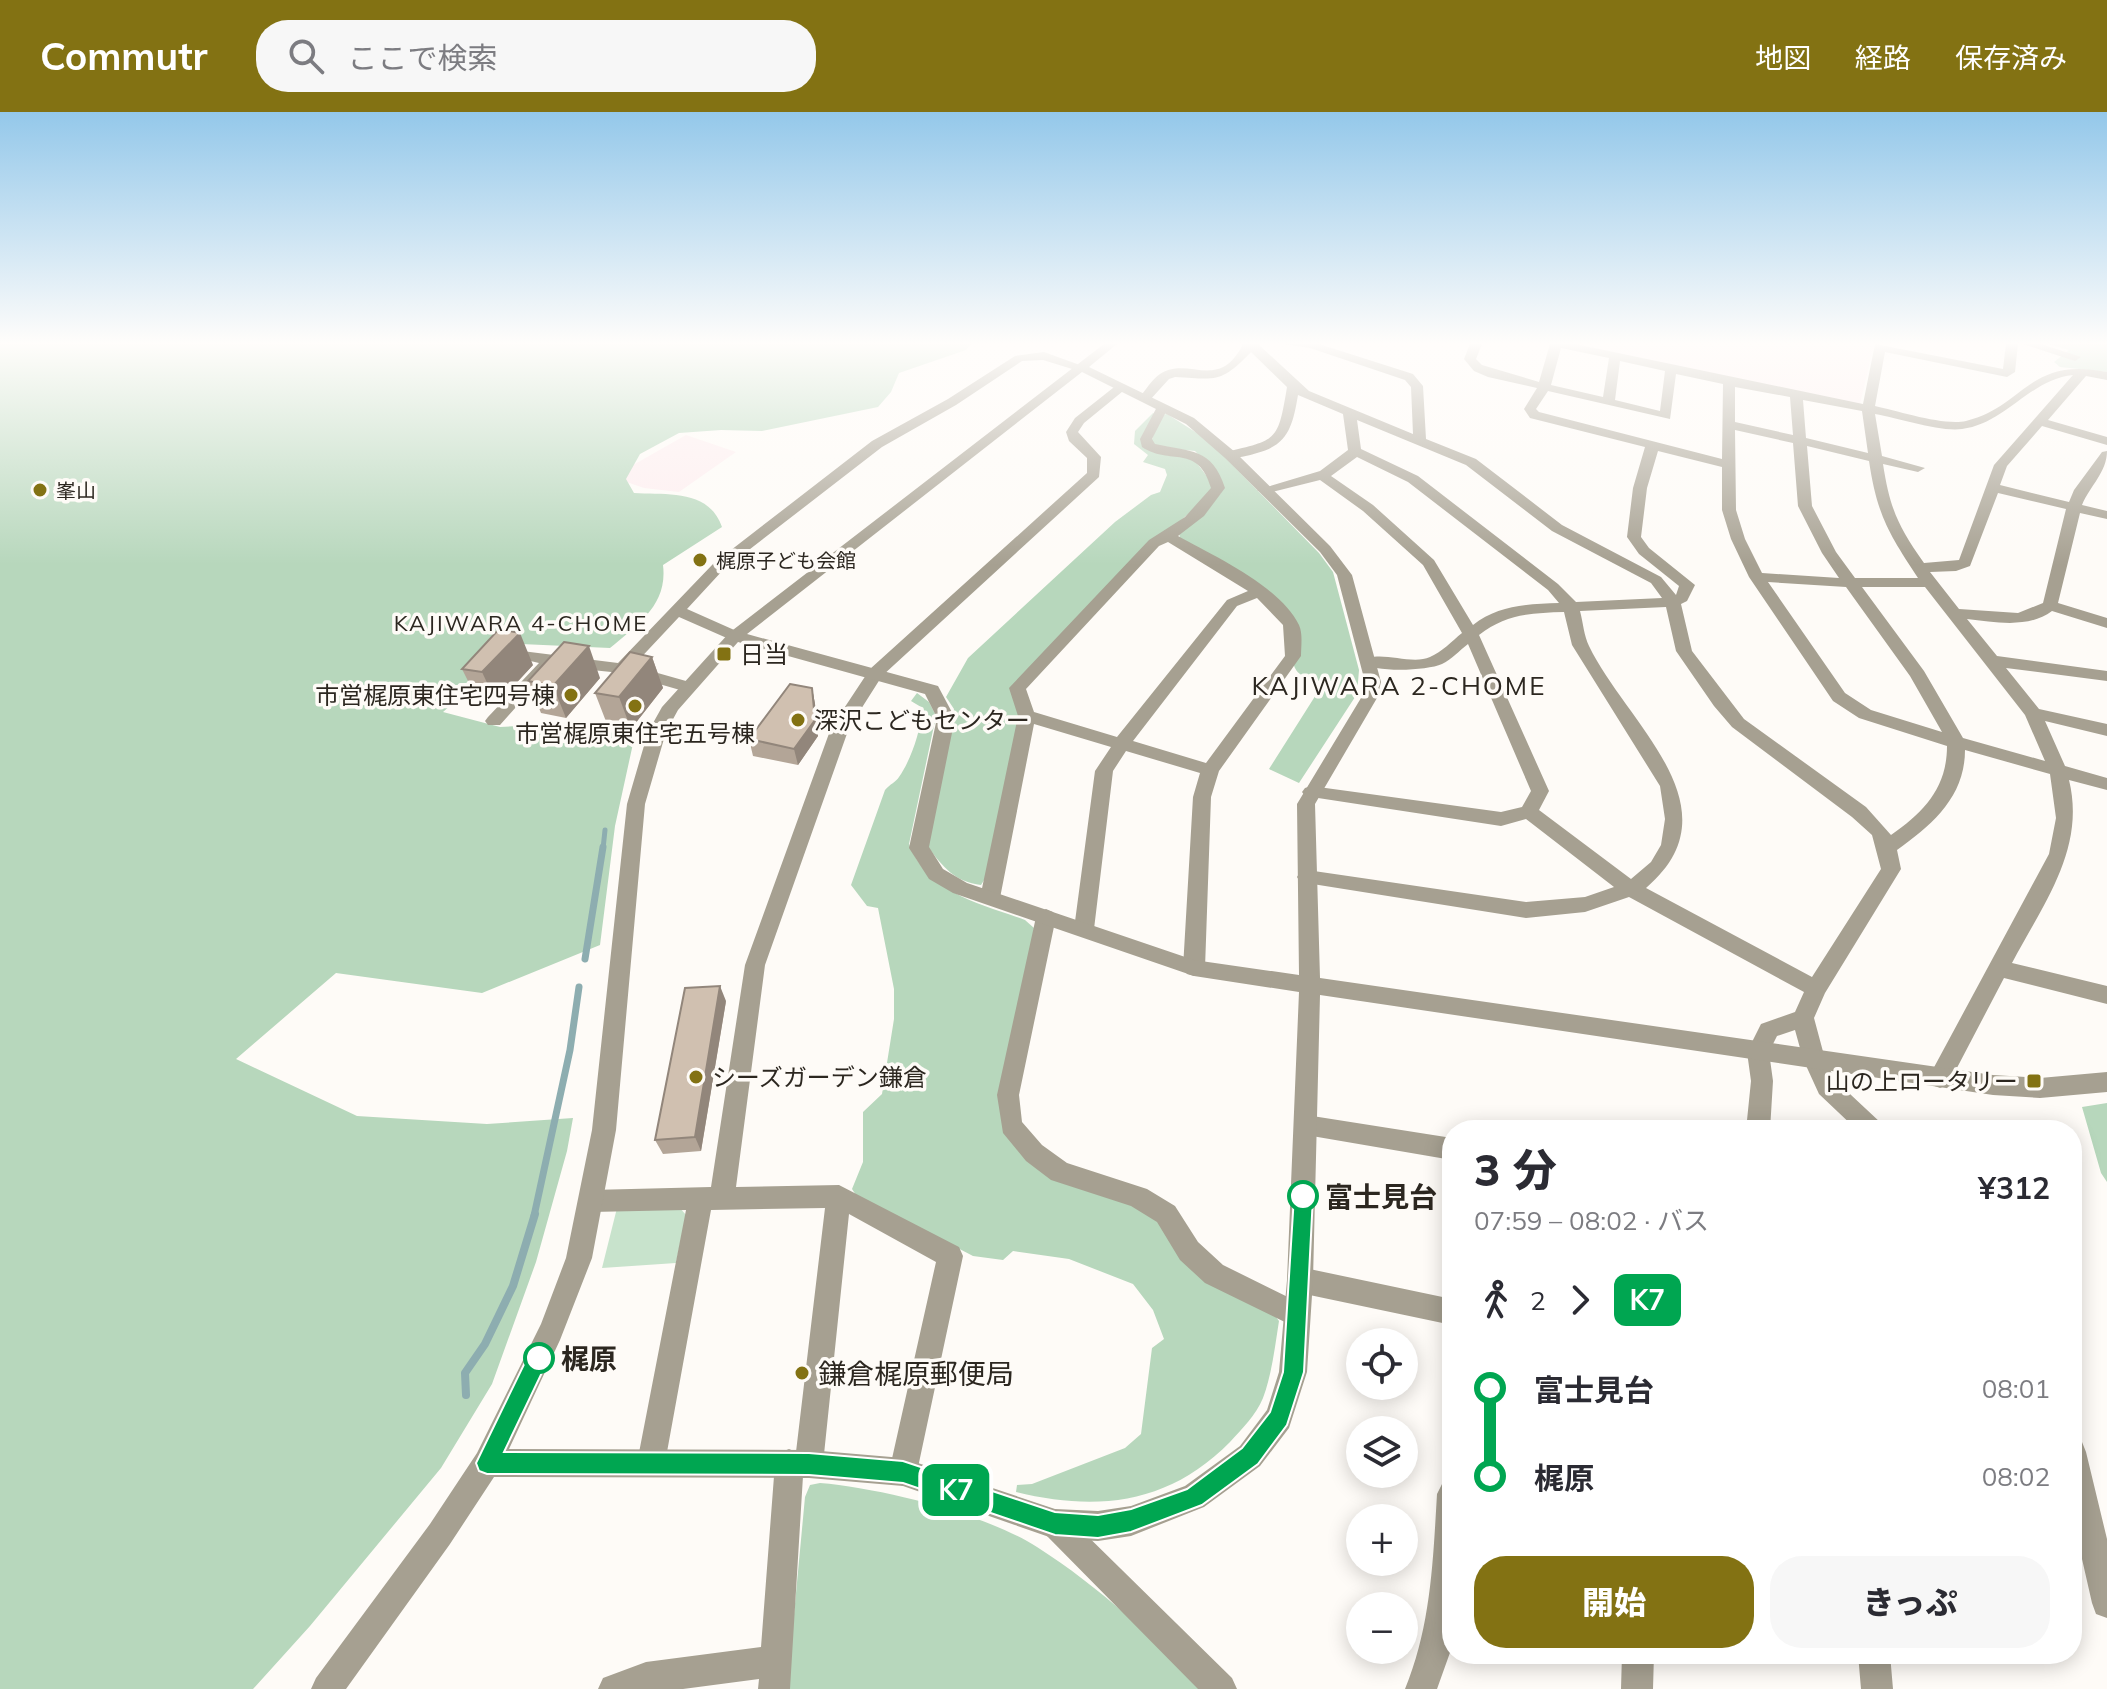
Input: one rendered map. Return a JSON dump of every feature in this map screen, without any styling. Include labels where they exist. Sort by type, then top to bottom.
[{"type":"street","points":[[622,668],[718,567],[877,444],[924,418]]},
{"type":"street","points":[[327,1689],[422,1560],[487,1463],[551,1331],[579,1258],[604,1130],[636,804],[657,732],[687,687],[735,636],[1018,418]]},
{"type":"street","points":[[651,1463],[711,1198],[755,965],[840,728],[876,673],[1094,474],[1094,457],[1074,438],[1072,432],[1083,418]]},
{"type":"street","points":[[990,898],[1027,716],[1017,688],[1154,543],[1168,536],[1212,499],[1218,488],[1214,475],[1195,455],[1149,447],[1146,439],[1157,418]]},
{"type":"street","points":[[487,1463],[799,1464],[903,1472],[1055,1524],[1098,1526],[1131,1521],[1194,1497],[1250,1456],[1279,1418],[1293,1372],[1300,1280],[1310,986],[1306,804],[1369,698],[1373,682],[1344,575],[1325,549],[1230,455],[1183,418]]},
{"type":"street","points":[[1230,455],[1269,447],[1283,436],[1287,418]]},
{"type":"street","points":[[1264,490],[1323,476],[1343,465],[1355,451],[1350,418]]},
{"type":"street","points":[[1364,418],[1471,462],[1557,528],[1656,580],[1673,602],[1684,651],[1705,683],[1738,723],[1859,812],[1879,831],[1887,847],[1891,869],[1816,989],[1803,1018],[1814,1059],[1827,1087],[1862,1120]]},
{"type":"street","points":[[1419,418],[1420,439]]},
{"type":"street","points":[[1544,418],[1729,465]]},
{"type":"street","points":[[1731,418],[1729,510],[1738,539],[1757,577],[1839,697],[1865,714],[2107,784]]},
{"type":"street","points":[[1798,418],[1805,506],[1829,553],[1918,675],[1956,742],[1956,764],[1945,797],[1920,824],[1887,847]]},
{"type":"street","points":[[1869,418],[1882,500],[1892,527],[1924,575],[2033,713],[2058,770],[2065,818],[2059,854],[1940,1078]]},
{"type":"street","points":[[1913,418],[1966,425],[1984,418]]},
{"type":"street","points":[[1757,577],[1851,583],[1924,575],[1965,563],[2001,465],[2042,418]]},
{"type":"street","points":[[2039,421],[2107,441]]},
{"type":"street","points":[[1731,425],[1918,468]]},
{"type":"street","points":[[1369,662],[1419,665],[1438,660],[1491,618],[1520,609],[1673,602],[1686,594],[1687,585],[1644,551],[1634,537],[1640,488],[1652,447]]},
{"type":"street","points":[[1307,877],[1526,910],[1573,908],[1598,903],[1631,889],[1666,856],[1676,835],[1675,803],[1669,786],[1580,645],[1571,606],[1553,587],[1413,479],[1355,451]]},
{"type":"street","points":[[1957,614],[2023,619],[2042,614],[2050,605],[2074,507],[2081,490],[2107,455]]},
{"type":"street","points":[[1311,792],[1501,819],[1529,812],[1540,791],[1470,633],[1429,563],[1368,508],[1323,476]]},
{"type":"street","points":[[1991,487],[2107,515]]},
{"type":"street","points":[[1168,536],[1229,570],[1258,592],[1291,625],[1293,656],[1210,770],[1202,797],[1194,968]]},
{"type":"street","points":[[1084,929],[1104,771],[1122,743],[1232,603],[1258,592]]},
{"type":"street","points":[[2050,605],[2107,623]]},
{"type":"street","points":[[676,610],[735,636],[932,690],[946,718],[919,848],[936,874],[960,888],[1194,968],[1940,1078],[2040,1088],[2107,1082]]},
{"type":"street","points":[[528,655],[550,661],[622,668],[687,687]]},
{"type":"street","points":[[494,721],[550,661]]},
{"type":"street","points":[[1994,661],[2107,676]]},
{"type":"street","points":[[2033,713],[2107,730]]},
{"type":"street","points":[[1027,716],[1210,770]]},
{"type":"street","points":[[1529,812],[1631,889],[1816,989]]},
{"type":"street","points":[[1046,917],[1008,1095],[1011,1126],[1034,1153],[1060,1172],[1138,1197],[1166,1214],[1189,1251],[1214,1274],[1297,1315]]},
{"type":"street","points":[[1997,968],[2107,995]]},
{"type":"street","points":[[1759,1120],[1762,1081],[1758,1052],[1769,1030],[1803,1018]]},
{"type":"street","points":[[1306,1125],[1442,1147]]},
{"type":"street","points":[[591,1201],[839,1196],[950,1256],[903,1472]]},
{"type":"street","points":[[614,1689],[646,1678],[774,1675],[799,1464],[839,1196]]},
{"type":"street","points":[[1300,1280],[1442,1310]]},
{"type":"street","points":[[2082,1482],[2099,1533],[2107,1603]]},
{"type":"street","points":[[1055,1524],[1221,1689]]},
{"type":"street","points":[[1421,1689],[1442,1618]]},
{"type":"street","points":[[1637,1689],[1638,1664]]},
{"type":"street","points":[[1875,1664],[1877,1689]]},
{"type":"shaded area","points":[[686,435],[736,452],[679,492],[644,488],[612,477]]},
{"type":"green space","points":[[0,418],[827,418],[762,431],[679,433],[640,454],[626,479],[634,493],[686,496],[697,500],[716,515],[722,527],[663,565],[661,592],[656,603],[610,648],[521,644],[443,712],[500,727],[578,723],[634,739],[615,826],[600,945],[482,993],[336,973],[236,1059],[357,1116],[487,1124],[573,1118],[567,1151],[536,1262],[492,1384],[441,1468],[310,1626],[253,1689],[0,1689]]},
{"type":"green space","points":[[1148,418],[1153,418],[1142,442],[1193,458],[1212,483],[1210,495],[1120,573],[1015,684],[1021,721],[988,874],[981,885],[964,881],[945,867],[928,847],[954,709],[946,697],[968,658],[1115,522],[1151,495],[1160,492],[1167,475],[1165,469],[1143,462],[1148,455],[1134,444],[1135,431]]},
{"type":"green space","points":[[1160,418],[1173,418],[1208,440],[1319,553],[1333,572],[1359,670],[1357,694],[1299,783],[1269,769],[1319,690],[1296,670],[1292,650],[1294,623],[1180,538],[1179,533],[1221,493],[1221,479],[1195,451],[1156,447],[1151,442]]},
{"type":"green space","points":[[917,693],[929,702],[936,716],[909,844],[918,861],[942,885],[973,901],[1025,920],[1034,928],[1004,1127],[1153,1213],[1279,1321],[1266,1389],[1253,1416],[1207,1463],[1182,1479],[1131,1498],[1075,1501],[1016,1492],[1017,1485],[1032,1484],[1125,1448],[1141,1434],[1152,1348],[1164,1339],[1153,1310],[1133,1284],[1069,1259],[1013,1251],[1003,1260],[973,1256],[856,1195],[852,1189],[863,1162],[863,1112],[882,1094],[894,1019],[894,989],[878,908],[867,906],[851,885],[885,790],[899,777],[915,743],[921,707],[911,701]]},
{"type":"green space","points":[[2107,1103],[2107,1182],[2101,1173],[2082,1107]]},
{"type":"green space","points":[[679,1207],[686,1215],[676,1263],[602,1268],[617,1208]]},
{"type":"green space","points":[[820,1483],[872,1490],[932,1504],[1015,1535],[1060,1562],[1104,1596],[1207,1689],[787,1689],[805,1497],[810,1485]]},
{"type":"building","points":[[499,629],[520,633],[482,672],[462,669]]},
{"type":"building","points":[[564,642],[589,646],[553,686],[528,681]]},
{"type":"building","points":[[630,652],[652,657],[619,697],[595,693]]},
{"type":"building","points":[[790,684],[812,688],[815,720],[794,749],[749,739]]},
{"type":"building","name":"シーズガーデン鎌倉","points":[[720,986],[695,1137],[655,1140],[685,988]]},
{"type":"waterway","points":[[603,849],[605,830]]},
{"type":"waterway","points":[[585,959],[603,847]]},
{"type":"waterway","points":[[534,1216],[570,1050],[579,987]]},
{"type":"waterway","points":[[466,1395],[465,1373],[485,1344],[513,1286],[535,1214]]},
{"type":"bus line","name":"K7","points":[[539,1358],[487,1463],[809,1464],[903,1472],[1055,1524],[1098,1526],[1131,1521],[1194,1497],[1250,1456],[1279,1418],[1293,1372],[1303,1196]]},
{"type":"place","name":"峯山","points":[[40,490]]},
{"type":"place","name":"梶原子ども会館","points":[[700,560]]},
{"type":"place","name":"日当","points":[[724,654]]},
{"type":"place","name":"市営梶原東住宅四号棟","points":[[571,695]]},
{"type":"place","name":"市営梶原東住宅五号棟","points":[[635,706]]},
{"type":"place","name":"深沢こどもセンター","points":[[798,720]]},
{"type":"place","name":"シーズガーデン鎌倉","points":[[696,1077]]},
{"type":"place","name":"山の上ロータリー","points":[[2034,1081]]},
{"type":"place","name":"富士見台","points":[[1303,1196]]},
{"type":"place","name":"梶原","points":[[539,1358]]},
{"type":"place","name":"鎌倉梶原郵便局","points":[[802,1373]]},
{"type":"district","name":"KAJIWARA 4-CHOME","points":[[521,623]]},
{"type":"district","name":"KAJIWARA 2-CHOME","points":[[1399,685]]}]
